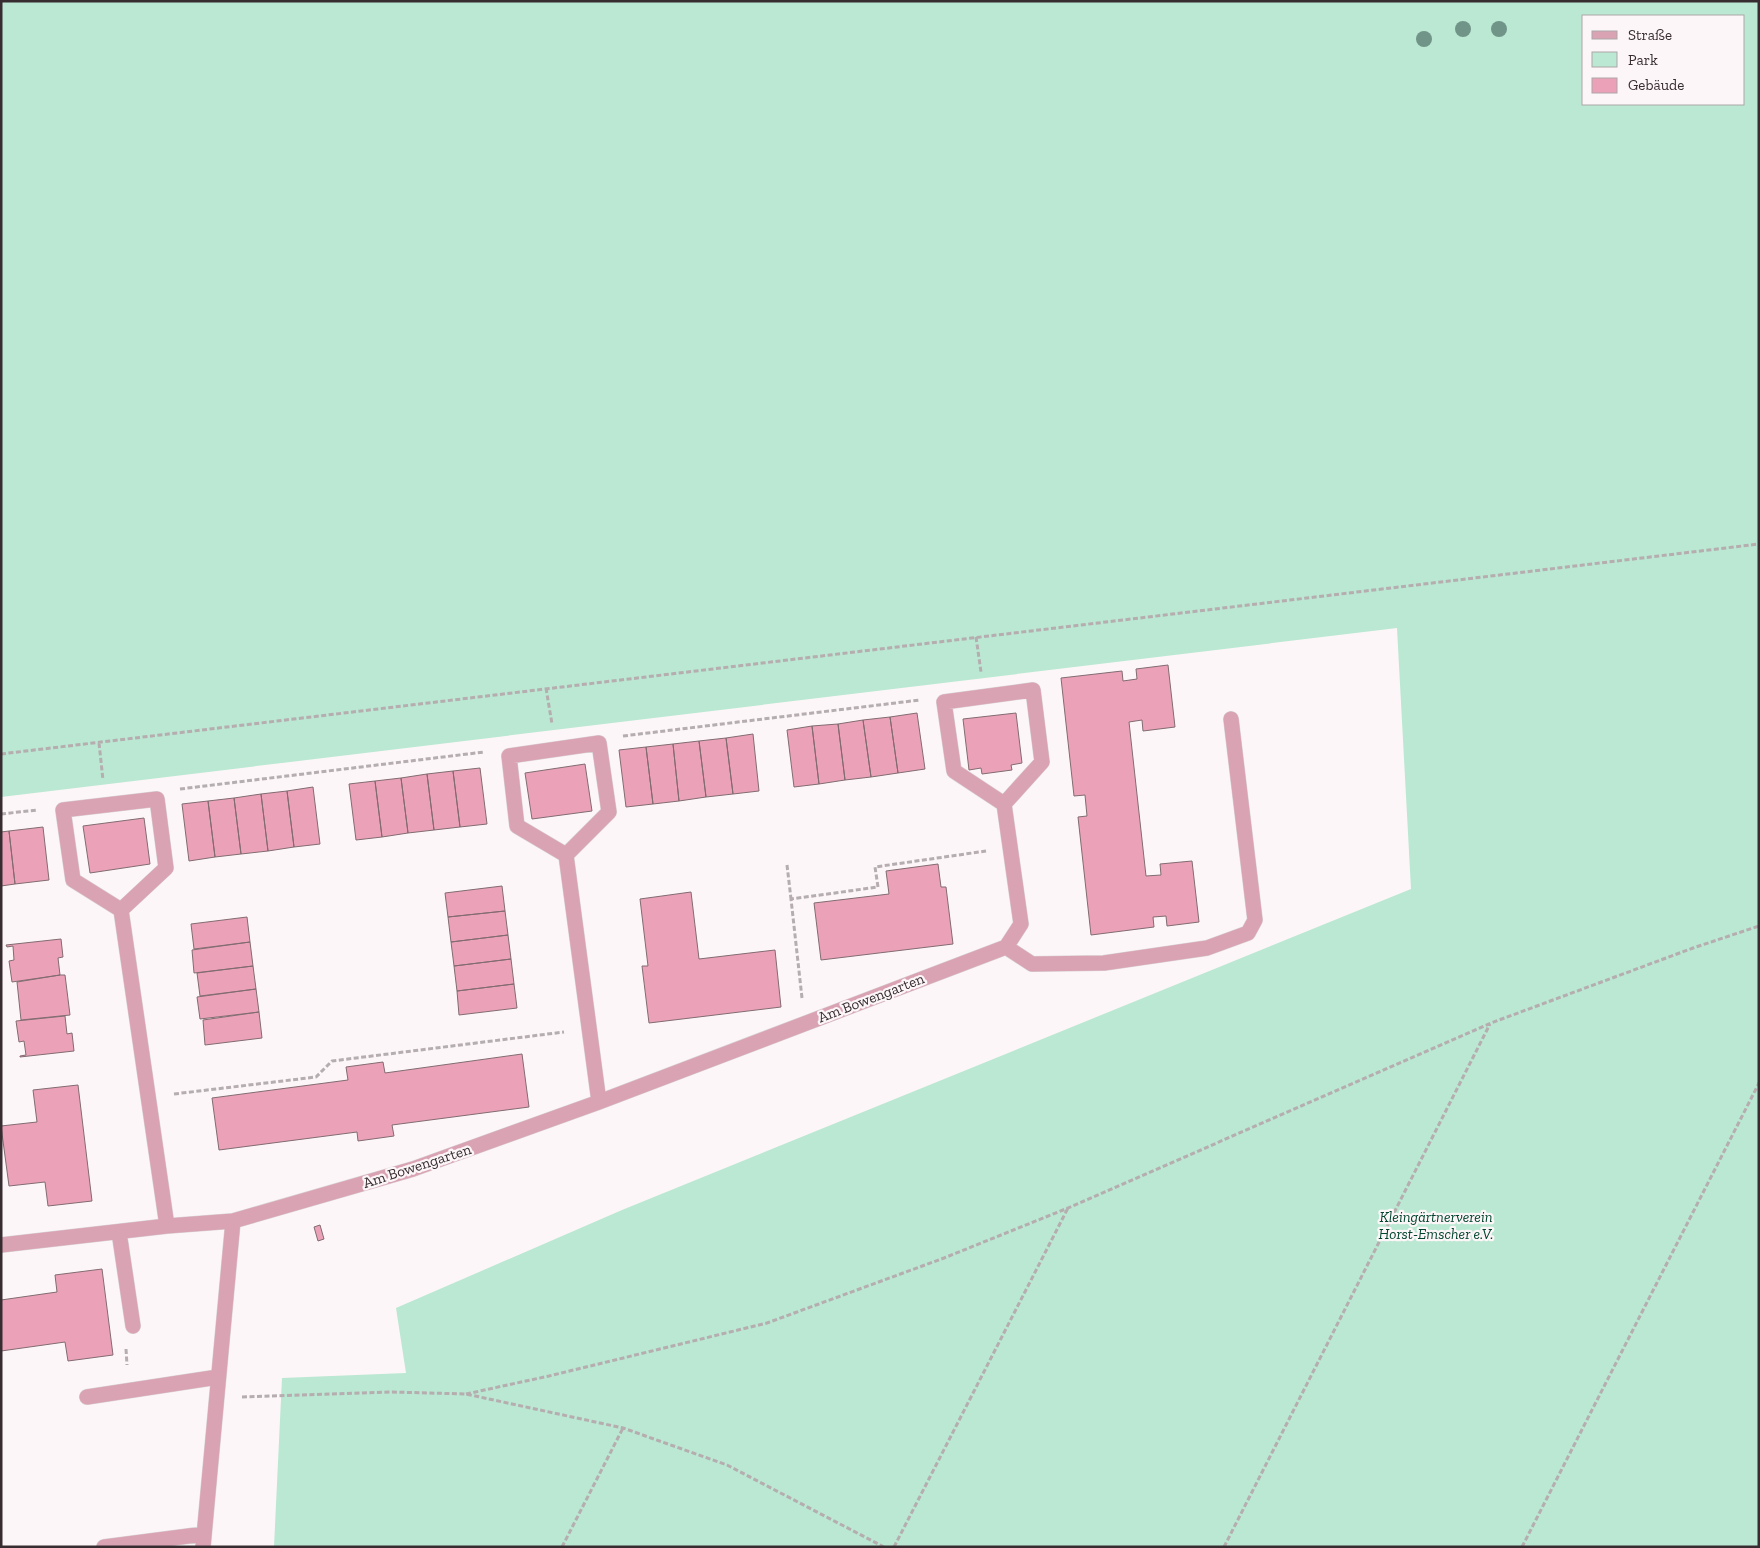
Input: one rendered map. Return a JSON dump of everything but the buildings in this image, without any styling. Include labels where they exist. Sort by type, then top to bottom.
[{"type":"street","points":[[1004,804],[1042,762],[1033,690],[944,702],[954,771],[1004,804],[1020,924],[1006,946],[1032,964],[1104,963],[1207,948],[1248,933],[1255,920],[1231,719]]},
{"type":"street","points":[[599,743],[610,812],[566,855],[517,826],[509,756],[599,743]]},
{"type":"street","points":[[157,799],[166,868],[122,910],[73,880],[62,810],[157,799]]},
{"type":"street","points":[[566,855],[598,1102]]},
{"type":"street","points":[[122,910],[167,1226]]},
{"type":"street","name":"Am Bowengarten","points":[[1,1245],[167,1226],[233,1221],[413,1169],[598,1102],[1006,946]]},
{"type":"street","points":[[104,1547],[204,1540],[233,1221]]},
{"type":"street","points":[[119,1232],[133,1326]]},
{"type":"street","points":[[87,1397],[218,1377]]},
{"type":"path","points":[[1,754],[1759,544]]},
{"type":"path","points":[[976,637],[984,697]]},
{"type":"path","points":[[546,688],[556,750]]},
{"type":"path","points":[[599,743],[614,737],[928,700],[944,702]]},
{"type":"path","points":[[99,743],[106,805]]},
{"type":"path","points":[[157,799],[171,790],[487,752],[509,756]]},
{"type":"path","points":[[1,814],[52,808],[62,810]]},
{"type":"path","points":[[791,899],[878,887],[875,867],[1010,848]]},
{"type":"path","points":[[787,865],[805,1023]]},
{"type":"path","points":[[466,1394],[768,1323],[944,1258],[1068,1208],[1490,1023],[1692,948],[1759,926]]},
{"type":"path","points":[[1224,1547],[1490,1023]]},
{"type":"path","points":[[148,1098],[316,1077],[332,1061],[589,1029]]},
{"type":"path","points":[[1522,1547],[1759,1083]]},
{"type":"path","points":[[894,1547],[1068,1208]]},
{"type":"path","points":[[131,1391],[124,1331],[133,1326]]},
{"type":"path","points":[[216,1399],[392,1392],[466,1394],[623,1428],[728,1465],[884,1547]]},
{"type":"path","points":[[562,1547],[623,1428]]},
{"type":"green space","name":"Kleingärtnerverein Horst-Emscher e.V.","points":[[1,1],[1759,1],[1759,1547],[274,1547],[282,1378],[406,1373],[396,1308],[622,1210],[1411,889],[1397,628],[1,797]]}]
